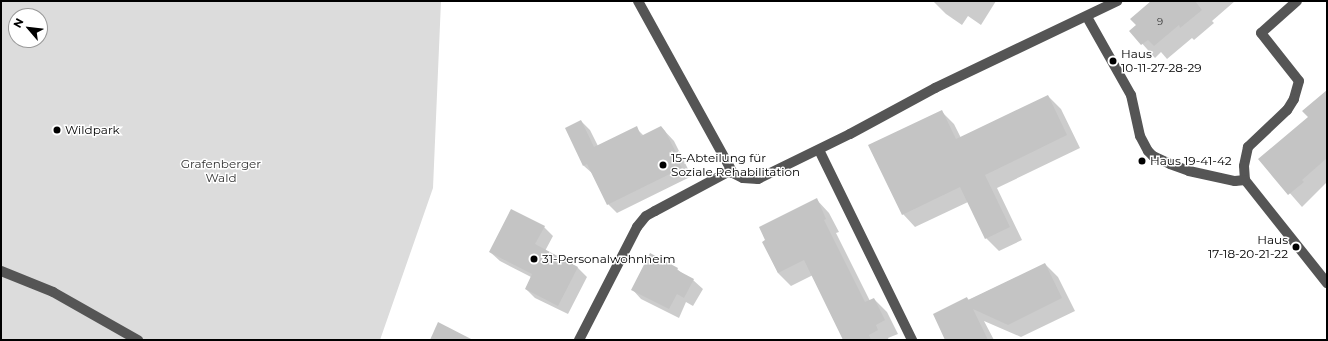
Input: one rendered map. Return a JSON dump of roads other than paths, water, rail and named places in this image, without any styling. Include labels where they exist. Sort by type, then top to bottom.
[{"type":"street","points":[[638,1],[733,173]]},
{"type":"street","points":[[579,340],[637,227],[646,216],[723,174],[733,173],[743,178],[758,180],[820,150],[942,85],[1087,17],[1117,1]]},
{"type":"street","points":[[1297,1],[1261,33],[1299,81],[1294,99],[1287,110],[1248,148],[1244,166],[1245,180],[1327,283]]},
{"type":"street","points":[[1087,17],[1131,95],[1140,136],[1148,151],[1153,156],[1189,171],[1235,181],[1245,180]]},
{"type":"street","points":[[820,150],[910,339]]},
{"type":"street","points":[[1,271],[53,292],[138,340]]},
{"type":"place","name":"Haus 10-11-27-28-29","points":[[1113,61]]},
{"type":"place","name":"Wildpark","points":[[57,130]]},
{"type":"place","name":"Haus 19-41-42","points":[[1142,161]]},
{"type":"place","name":"15-Abteilung für Soziale Rehabilitation","points":[[663,165]]},
{"type":"place","name":"Haus 17-18-20-21-22","points":[[1296,247]]},
{"type":"place","name":"31-Personalwohnheim","points":[[534,259]]},
{"type":"park label","name":"Grafenberger Wald","points":[[221,171]]}]
